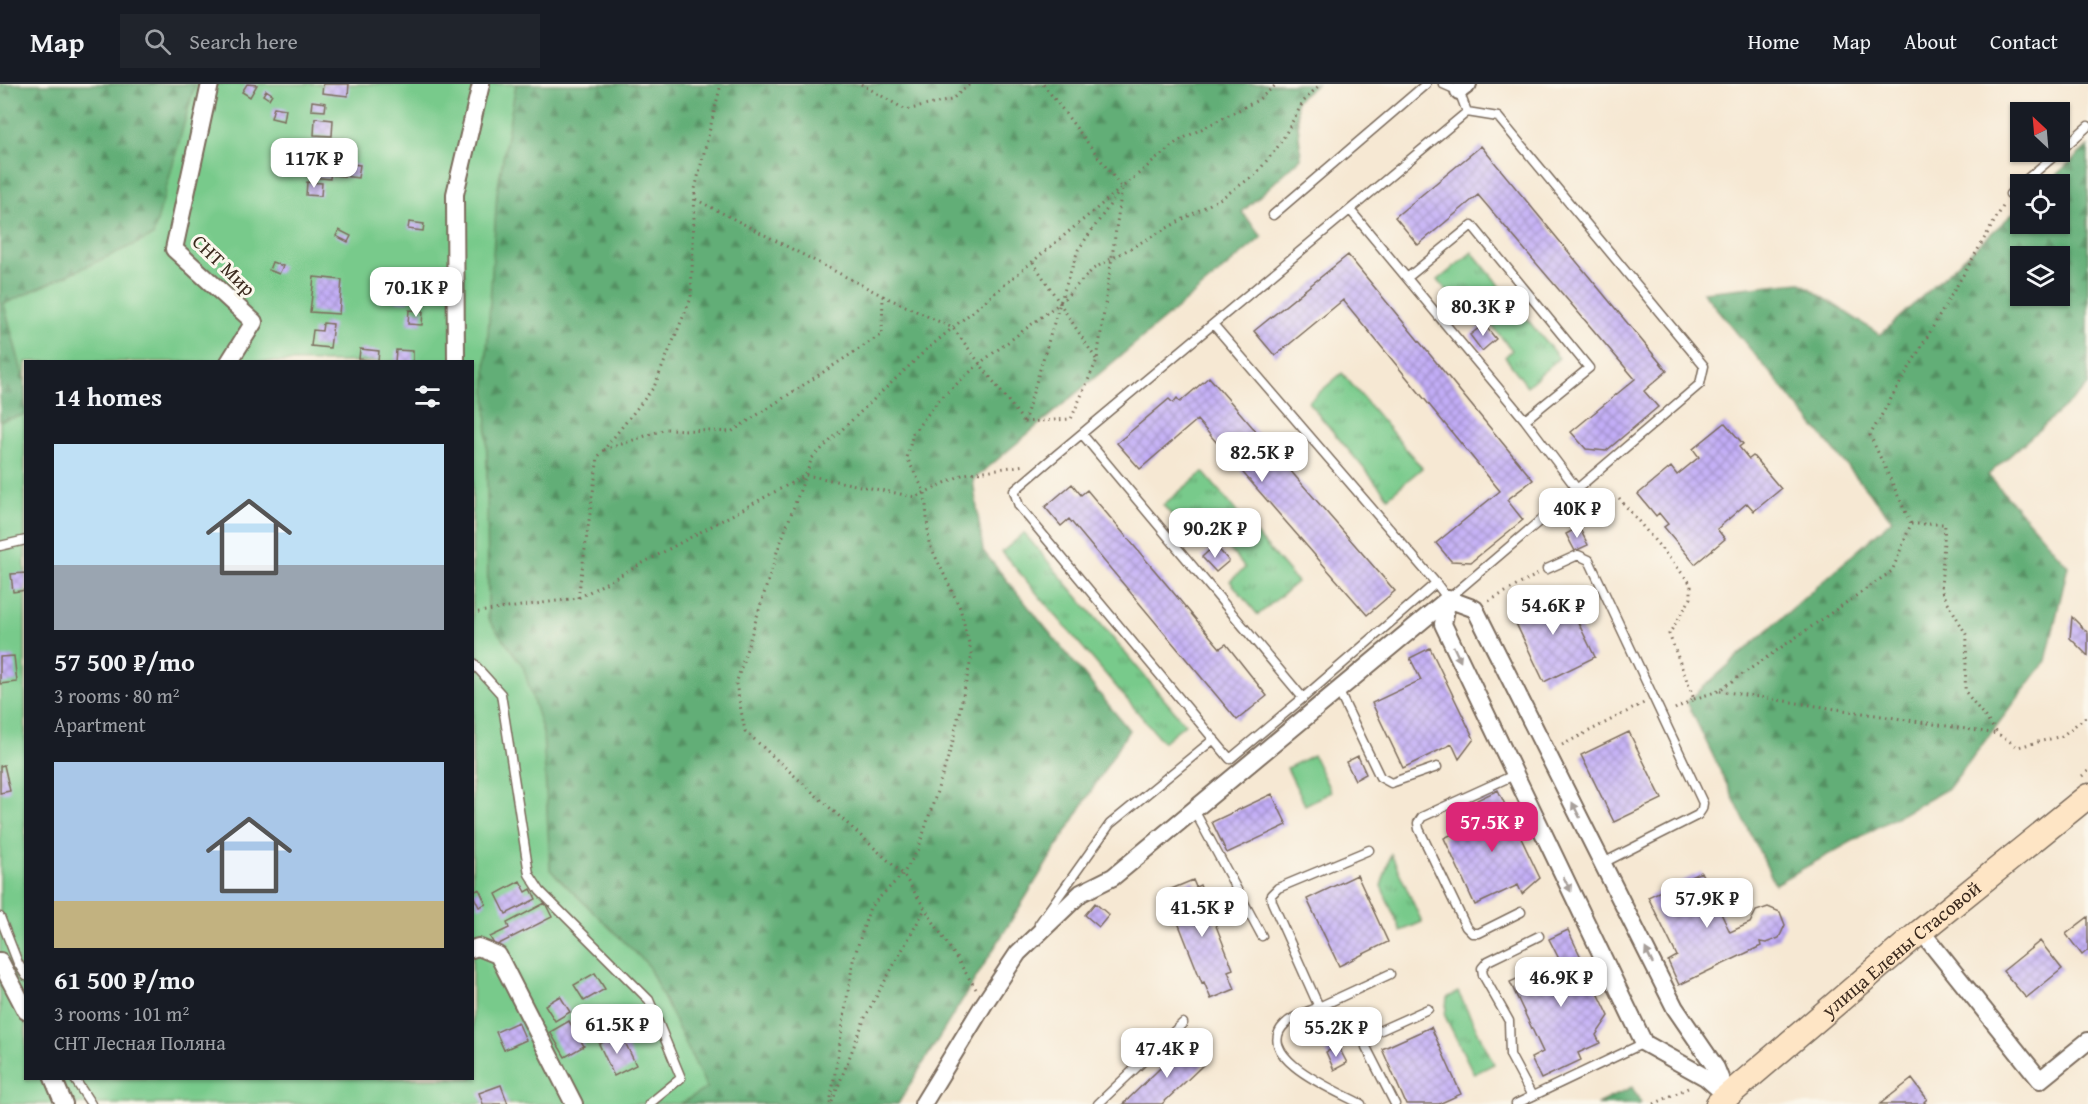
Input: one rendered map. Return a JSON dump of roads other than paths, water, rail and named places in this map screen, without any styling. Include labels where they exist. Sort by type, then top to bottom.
[{"type":"main road","name":"улица Елены Стасовой","points":[[1723,1100],[1921,931],[2088,796]]},
{"type":"street","name":"СНТ Мир","points":[[210,84],[174,249],[254,322],[231,360]]},
{"type":"street","points":[[456,360],[455,194],[480,84]]},
{"type":"street","points":[[1448,599],[1475,609],[1675,1008],[1716,1068],[1723,1100]]},
{"type":"street","points":[[923,1104],[1018,953],[1082,893],[1113,877],[1448,599]]},
{"type":"street","points":[[1448,599],[1443,624],[1644,1043],[1705,1077],[1723,1100]]},
{"type":"street","points":[[1921,931],[2040,1080],[2088,1041]]},
{"type":"street","points":[[474,948],[478,947],[498,956],[574,1104]]},
{"type":"street","points":[[7,963],[24,1006]]},
{"type":"street","points":[[54,1080],[64,1104]]},
{"type":"lane","points":[[1274,215],[1426,84]]},
{"type":"lane","points":[[1443,84],[1464,87],[1467,112]]},
{"type":"lane","points":[[1213,324],[1436,584],[1448,599],[1700,384],[1704,366],[1498,117],[1467,112],[1351,210],[1213,324],[1014,491],[1019,506],[1230,759],[1436,584]]},
{"type":"lane","points":[[2070,142],[2088,126]]},
{"type":"lane","points":[[2033,174],[2047,162]]},
{"type":"lane","points":[[1351,210],[1526,420],[1577,489]]},
{"type":"lane","points":[[1407,278],[1472,225],[1589,368],[1526,420]]},
{"type":"lane","points":[[1082,434],[1303,698]]},
{"type":"lane","points":[[0,546],[24,540]]},
{"type":"lane","points":[[1547,569],[1578,555],[1589,560],[1701,796],[1702,809],[1698,815],[1603,863]]},
{"type":"lane","points":[[474,664],[501,694],[529,874],[540,891],[649,1000],[681,1078],[650,1104]]},
{"type":"lane","points":[[1338,689],[1380,777],[1391,783],[1437,767]]},
{"type":"lane","points":[[1018,953],[1110,824],[1214,739]]},
{"type":"lane","points":[[1514,775],[1422,817],[1418,823],[1466,927],[1472,933],[1479,933],[1521,912]]},
{"type":"lane","points":[[1194,810],[1262,936]]},
{"type":"lane","points":[[1319,1007],[1272,902],[1271,895],[1278,888],[1369,850]]},
{"type":"lane","points":[[0,917],[7,963],[24,975]]},
{"type":"lane","points":[[1532,1096],[1510,1055],[1509,1021],[1482,968],[1488,961],[1539,936]]},
{"type":"lane","points":[[1361,1104],[1295,1069],[1279,1047],[1278,1036],[1283,1025],[1291,1019],[1390,974]]},
{"type":"lane","points":[[1395,1104],[1366,1047],[1366,1041],[1370,1035],[1428,1009]]},
{"type":"lane","points":[[1098,1104],[1183,1023]]},
{"type":"lane","points":[[1516,1104],[1644,1043]]},
{"type":"lane","points":[[75,1080],[91,1104]]}]
